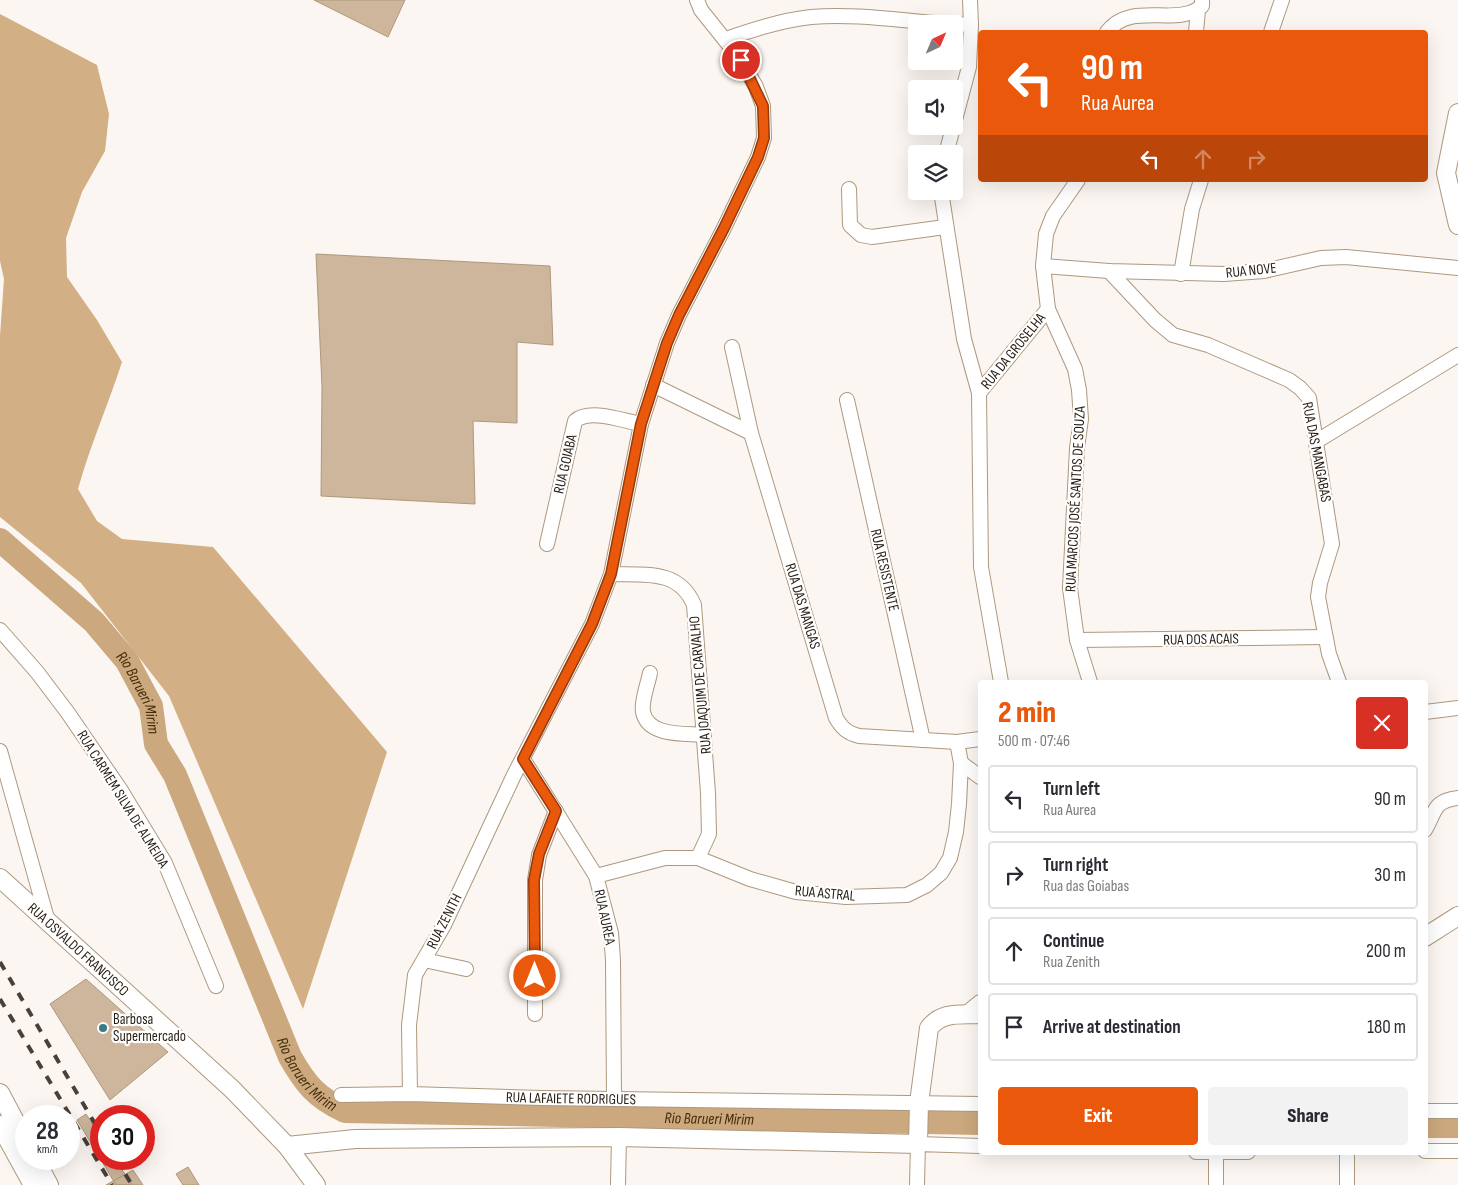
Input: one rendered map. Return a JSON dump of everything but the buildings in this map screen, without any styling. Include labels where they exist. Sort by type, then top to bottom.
[{"type":"main road","points":[[1458,113],[1446,173],[1458,225]]},
{"type":"main road","name":"RUA OSVALDO FRANCISCO","points":[[0,878],[232,1089],[287,1146],[316,1185]]},
{"type":"main road","points":[[1428,935],[1458,916]]},
{"type":"main road","points":[[287,1146],[355,1139],[619,1137],[918,1140],[919,1108],[928,1028],[935,1020],[945,1015],[972,1014]]},
{"type":"main road","points":[[0,1093],[15,1121]]},
{"type":"main road","points":[[0,1125],[33,1185]]},
{"type":"main road","points":[[41,1170],[49,1185]]},
{"type":"street","points":[[697,0],[701,10],[741,60],[763,106],[764,138],[758,157],[724,228],[679,315],[653,385],[751,433]]},
{"type":"street","points":[[949,145],[965,89],[971,51],[970,0]]},
{"type":"street","points":[[1272,30],[1282,0]]},
{"type":"street","points":[[1109,30],[1119,17],[1132,12],[1149,10],[1189,12],[1200,5]]},
{"type":"street","points":[[1196,30],[1200,5]]},
{"type":"street","points":[[726,39],[769,24],[810,17],[844,16],[908,21]]},
{"type":"street","points":[[963,25],[971,25]]},
{"type":"street","name":"RUA MARCOS JOSÉ SANTOS DE SOUZA","points":[[1077,182],[1053,216],[1046,234],[1043,266],[1048,309],[1075,369],[1079,390],[1081,420],[1077,448],[1070,588],[1077,640],[1089,680]]},
{"type":"street","points":[[1181,274],[1192,209],[1200,182]]},
{"type":"street","points":[[849,189],[850,225],[861,235],[872,237],[945,227]]},
{"type":"street","points":[[942,200],[964,339],[979,393],[980,567],[1001,680]]},
{"type":"street","name":"RUA NOVE","points":[[1043,266],[1181,274],[1264,271],[1321,258],[1346,257],[1458,268]]},
{"type":"street","name":"RUA DAS MANGABAS","points":[[1109,271],[1155,320],[1173,334],[1208,345],[1289,380],[1309,398],[1332,544],[1320,583],[1318,597],[1325,637],[1338,680]]},
{"type":"street","name":"RUA DA GROSELHA","points":[[979,393],[1048,309]]},
{"type":"street","name":"RUA DAS MANGAS","points":[[732,347],[751,433],[836,718],[848,733],[859,736],[957,742],[978,740]]},
{"type":"street","points":[[1317,440],[1458,355]]},
{"type":"street","name":"RUA ZENITH","points":[[410,1094],[412,994],[415,975],[444,924],[523,759],[592,624],[611,574],[641,424],[653,385]]},
{"type":"street","name":"RUA RESISTENTE","points":[[847,400],[923,740]]},
{"type":"street","name":"RUA GOIABA","points":[[547,544],[575,421],[581,416],[590,415],[641,424]]},
{"type":"street","name":"RUA JOAQUIM DE CARVALHO","points":[[611,574],[670,578],[681,584],[694,605],[709,834],[698,858]]},
{"type":"street","name":"RUA CARMEM SILVA DE ALMEIDA","points":[[0,630],[37,672],[68,713],[120,790],[165,863],[216,986]]},
{"type":"street","name":"RUA DOS ACAIS","points":[[1077,640],[1325,637]]},
{"type":"street","points":[[650,673],[643,711],[649,724],[658,730],[704,735]]},
{"type":"street","points":[[1428,712],[1458,708]]},
{"type":"street","name":"RUA ASTRAL","points":[[596,876],[666,858],[698,858],[750,879],[796,892],[846,897],[907,895],[927,885],[941,873],[950,858],[956,832],[961,763],[957,742]]},
{"type":"street","points":[[0,750],[48,923]]},
{"type":"street","name":"RUA AUREA","points":[[523,759],[596,876],[610,933],[614,960],[614,1098]]},
{"type":"street","points":[[961,763],[978,776]]},
{"type":"street","points":[[1428,823],[1436,806],[1442,801],[1458,798]]},
{"type":"street","points":[[535,1014],[534,880],[539,854],[556,811]]},
{"type":"street","points":[[424,960],[466,970]]},
{"type":"street","name":"RUA LAFAIETE RODRIGUES","points":[[341,1095],[410,1094],[614,1098],[919,1108],[978,1104]]},
{"type":"street","points":[[1428,1111],[1458,1111]]},
{"type":"street","points":[[618,1185],[619,1137]]},
{"type":"street","points":[[918,1185],[918,1140],[978,1146]]},
{"type":"street","points":[[1428,1151],[1458,1151]]},
{"type":"street","points":[[1216,1155],[1216,1185]]},
{"type":"street","points":[[1346,1155],[1347,1185]]},
{"type":"shaded area","points":[[0,14],[97,65],[109,114],[105,151],[82,192],[66,238],[67,277],[97,320],[122,362],[78,489],[97,521],[122,539],[213,547],[387,752],[303,1009],[169,696],[81,583],[0,517],[0,336],[4,279],[0,261]]},
{"type":"waterway","name":"Rio Barueri Mirim","points":[[0,540],[94,622],[127,661],[151,706],[156,744],[175,775],[290,1057],[307,1083],[326,1101],[345,1111],[978,1123]]},
{"type":"waterway","name":"Rio Barueri Mirim","points":[[1428,1126],[1458,1126]]},
{"type":"railway","points":[[0,962],[90,1115]]},
{"type":"railway","points":[[0,999],[112,1185]]},
{"type":"railway","points":[[123,1170],[132,1185]]},
{"type":"place","name":"Barbosa Supermercado","points":[[103,1028]]},
{"type":"route","points":[[535,976],[534,880],[539,854],[556,811],[523,759],[592,624],[611,574],[641,424],[667,343],[679,315],[758,157],[764,138],[765,120],[763,106],[756,87],[741,60]]}]
